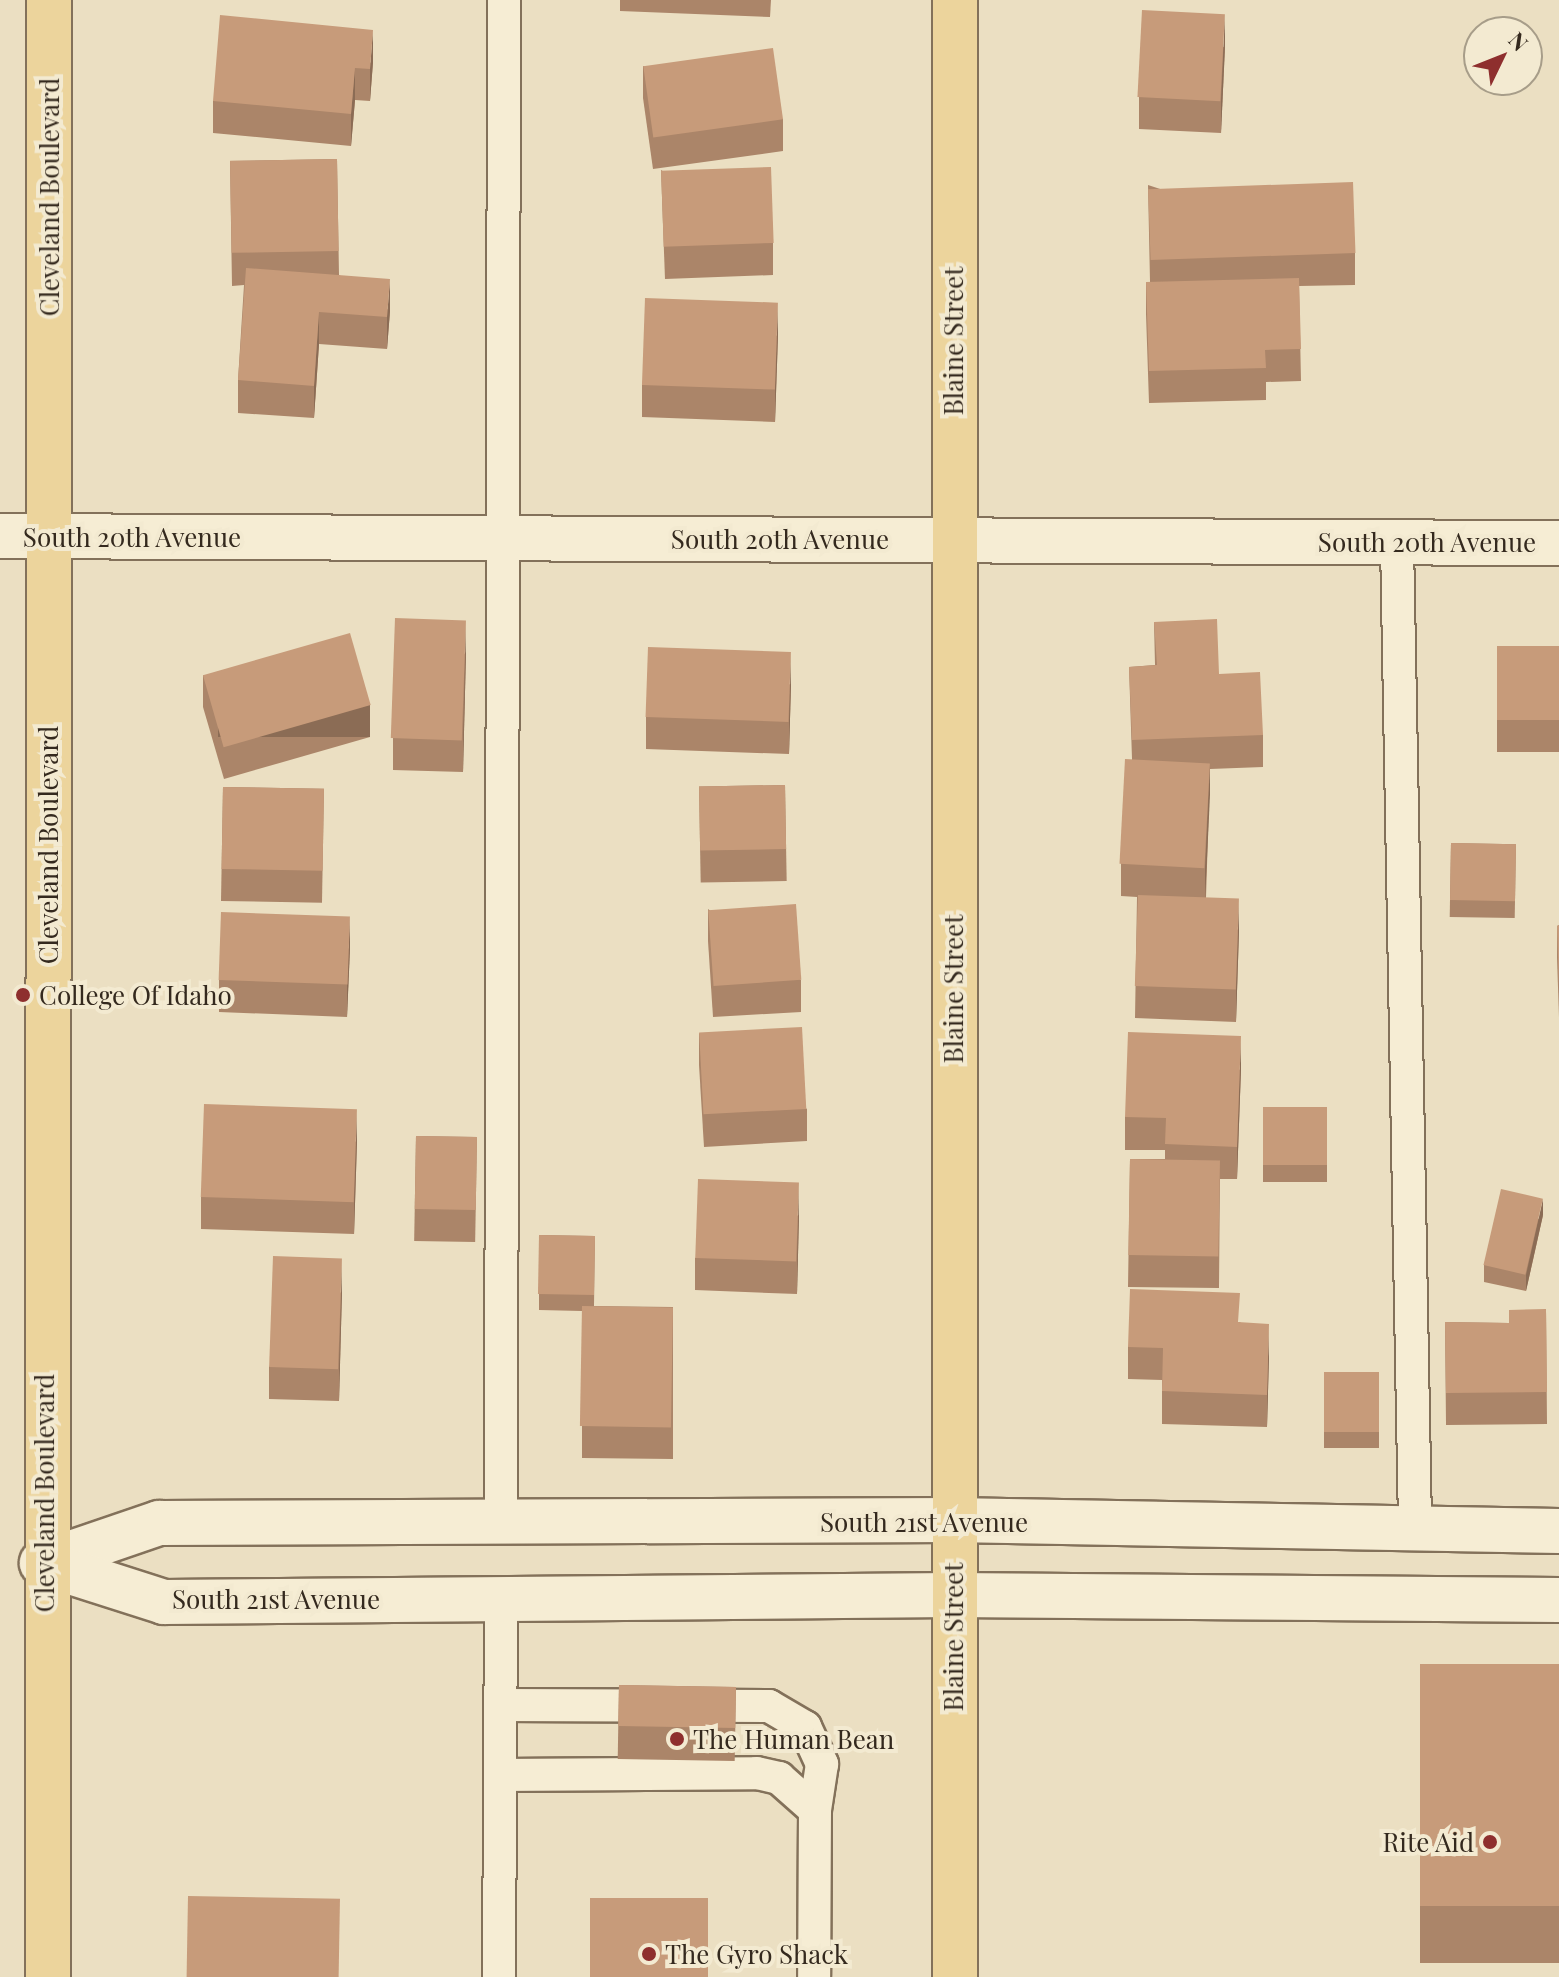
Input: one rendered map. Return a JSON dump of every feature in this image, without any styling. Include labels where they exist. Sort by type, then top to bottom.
[{"type":"main road","name":"Cleveland Boulevard","points":[[48,1977],[42,1563],[50,537],[49,0]]},
{"type":"main road","name":"Blaine Street","points":[[955,0],[955,1977]]},
{"type":"main road","name":"South 20th Avenue","points":[[0,536],[1559,543]]},
{"type":"main road","name":"South 21st Avenue","points":[[42,1563],[159,1523],[953,1520],[1559,1531]]},
{"type":"main road","name":"South 21st Avenue","points":[[42,1563],[164,1602],[953,1595],[1559,1600]]},
{"type":"lane","points":[[501,1522],[504,0]]},
{"type":"lane","points":[[1397,542],[1415,1528]]},
{"type":"lane","points":[[499,1977],[501,1597]]},
{"type":"lane","points":[[501,1705],[769,1706],[818,1743],[814,1977]]},
{"type":"lane","points":[[500,1775],[757,1773],[779,1778],[815,1810]]},
{"type":"building","points":[[1142,10],[1225,14],[1220,101],[1137,97]]},
{"type":"building","points":[[220,15],[373,30],[370,69],[355,68],[351,114],[213,101]]},
{"type":"building","points":[[773,48],[783,119],[653,138],[643,66]]},
{"type":"building","points":[[337,159],[339,251],[232,253],[230,161]]},
{"type":"building","points":[[771,167],[774,243],[664,247],[661,171]]},
{"type":"building","points":[[1353,182],[1355,253],[1151,260],[1148,189]]},
{"type":"building","points":[[246,268],[390,279],[387,317],[319,312],[314,386],[238,380]]},
{"type":"building","points":[[1299,278],[1301,349],[1265,350],[1266,368],[1149,371],[1146,282]]},
{"type":"building","points":[[645,298],[778,303],[775,390],[642,385]]},
{"type":"building","points":[[395,618],[466,620],[462,740],[391,738]]},
{"type":"building","points":[[1217,619],[1219,674],[1260,672],[1263,735],[1132,740],[1129,667],[1157,665],[1154,622]]},
{"type":"building","points":[[350,633],[371,705],[224,747],[203,675]]},
{"type":"building","points":[[1497,646],[1559,646],[1559,720],[1497,720]]},
{"type":"building","points":[[648,647],[791,652],[788,722],[646,717]]},
{"type":"building","points":[[1125,759],[1210,763],[1204,868],[1120,864]]},
{"type":"building","points":[[785,785],[786,849],[700,850],[699,787]]},
{"type":"building","points":[[223,787],[324,789],[323,871],[222,869]]},
{"type":"building","points":[[1451,843],[1516,844],[1515,901],[1450,900]]},
{"type":"building","points":[[1138,895],[1239,899],[1236,989],[1135,986]]},
{"type":"building","points":[[796,904],[801,980],[714,986],[708,910]]},
{"type":"building","points":[[221,912],[350,917],[348,984],[219,980]]},
{"type":"building","points":[[1559,925],[1559,985],[1557,926]]},
{"type":"building","points":[[802,1027],[806,1109],[703,1114],[699,1032]]},
{"type":"building","points":[[1128,1032],[1241,1036],[1237,1147],[1165,1144],[1166,1118],[1125,1117]]},
{"type":"building","points":[[204,1104],[357,1109],[354,1202],[201,1197]]},
{"type":"building","points":[[1263,1107],[1327,1107],[1327,1165],[1263,1165]]},
{"type":"building","points":[[416,1136],[477,1137],[476,1210],[415,1209]]},
{"type":"building","points":[[1130,1159],[1220,1161],[1218,1257],[1128,1255]]},
{"type":"building","points":[[698,1179],[799,1183],[796,1261],[695,1258]]},
{"type":"building","points":[[1501,1189],[1543,1199],[1525,1275],[1483,1265]]},
{"type":"building","points":[[539,1235],[595,1236],[594,1295],[538,1294]]},
{"type":"building","points":[[273,1256],[342,1258],[338,1369],[269,1367]]},
{"type":"building","points":[[1130,1289],[1240,1293],[1238,1322],[1269,1324],[1267,1395],[1162,1391],[1163,1348],[1128,1347]]},
{"type":"building","points":[[582,1306],[673,1308],[671,1428],[580,1426]]},
{"type":"building","points":[[1546,1309],[1547,1392],[1446,1393],[1445,1322],[1509,1323],[1509,1310]]},
{"type":"building","points":[[1324,1372],[1379,1372],[1379,1432],[1324,1432]]},
{"type":"building","name":"Rite Aid","points":[[1420,1664],[1559,1664],[1559,1906],[1420,1906]]},
{"type":"building","points":[[619,1685],[736,1687],[735,1728],[618,1726]]},
{"type":"building","points":[[188,1896],[340,1899],[339,1977],[187,1977]]},
{"type":"building","points":[[590,1898],[708,1898],[708,1977],[590,1977]]},
{"type":"place","name":"College Of Idaho","points":[[23,995]]},
{"type":"place","name":"The Human Bean","points":[[677,1739]]},
{"type":"place","name":"Rite Aid","points":[[1490,1842]]},
{"type":"place","name":"The Gyro Shack","points":[[649,1954]]}]
